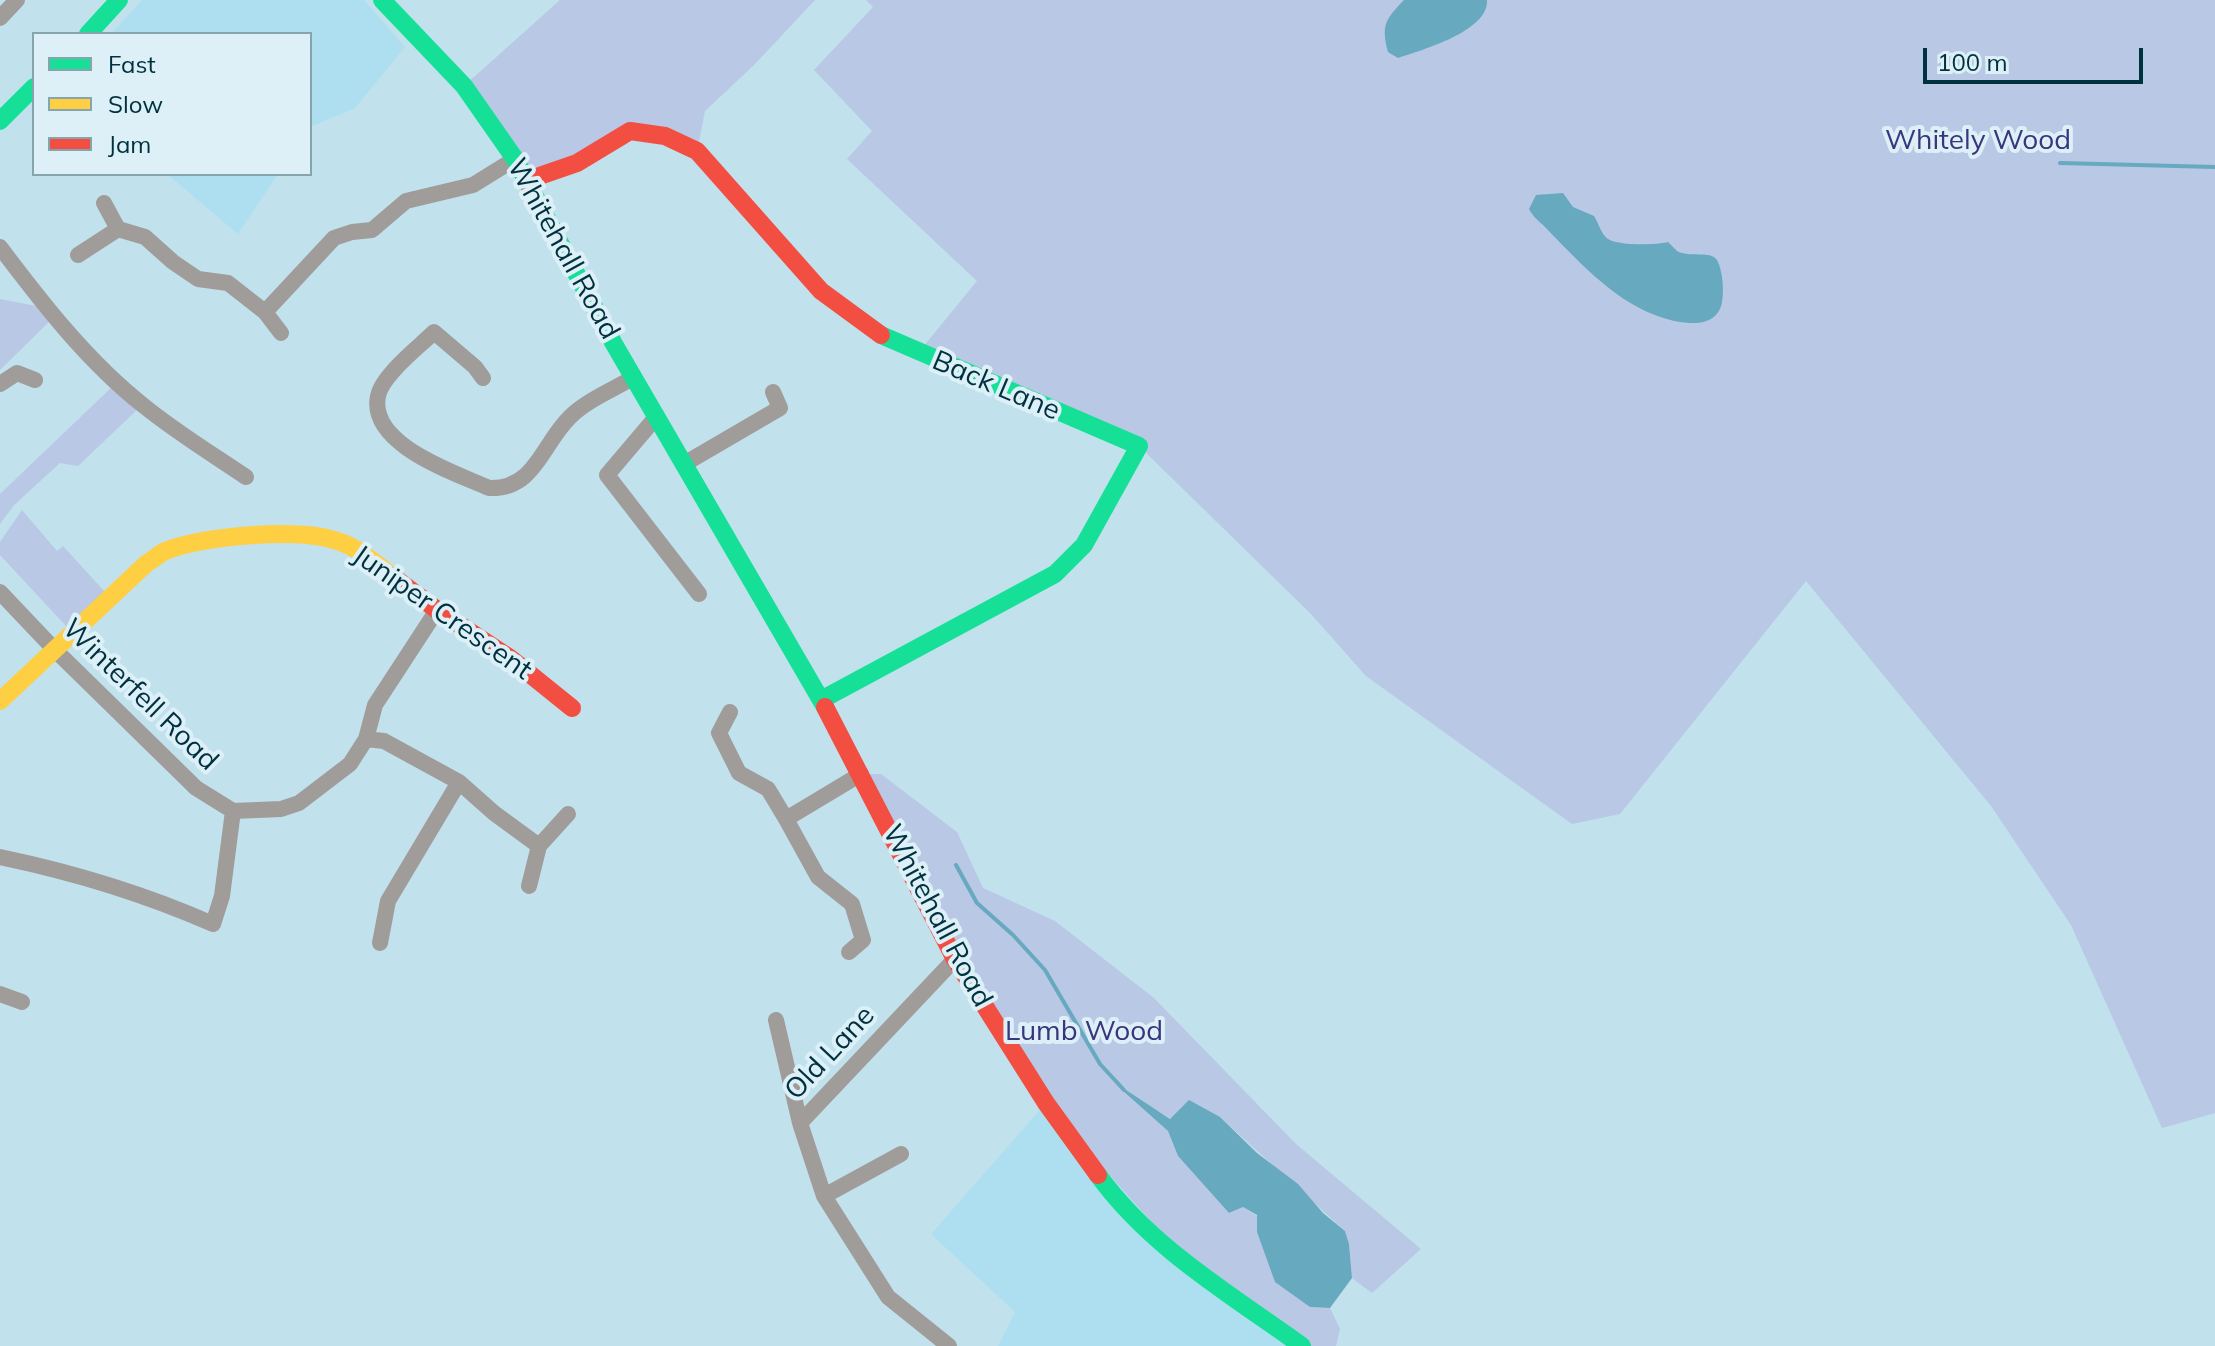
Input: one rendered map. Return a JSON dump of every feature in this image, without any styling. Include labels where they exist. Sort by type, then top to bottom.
[{"type":"street","points":[[0,18],[17,0]]},
{"type":"street","name":"Whitehall Road","points":[[382,0],[464,86],[515,159],[634,377],[821,700],[955,959],[1046,1103],[1114,1197],[1154,1239],[1302,1346]]},
{"type":"street","points":[[89,32],[109,3]]},
{"type":"street","points":[[0,121],[32,89]]},
{"type":"street","name":"Back Lane","points":[[525,181],[577,163],[630,131],[665,136],[697,151],[821,291],[887,340],[1139,446],[1084,545],[1055,574],[821,700]]},
{"type":"street","points":[[265,312],[334,238],[372,230],[406,201],[473,185],[515,159]]},
{"type":"street","points":[[104,203],[118,229],[145,237],[198,279],[228,283],[265,312],[281,333]]},
{"type":"street","points":[[78,255],[118,229]]},
{"type":"street","points":[[0,247],[38,298],[115,381],[146,408],[246,477]]},
{"type":"street","points":[[483,378],[475,367],[434,332],[389,377],[378,395],[382,422],[408,450],[489,488],[509,487],[527,474],[570,418],[634,377]]},
{"type":"street","points":[[0,384],[17,373],[35,380]]},
{"type":"street","points":[[684,464],[784,415],[773,392]]},
{"type":"street","points":[[657,416],[607,475],[699,594]]},
{"type":"street","name":"Juniper Crescent","points":[[0,701],[147,563],[166,550],[244,535],[333,539],[360,551],[437,610],[510,658],[572,708]]},
{"type":"street","name":"Winterfell Road","points":[[0,592],[196,788],[233,811]]},
{"type":"street","points":[[0,857],[65,873],[213,924],[222,896],[233,811],[281,809],[299,803],[350,764],[366,739],[375,705],[437,610]]},
{"type":"street","points":[[730,712],[719,733],[739,773],[768,789],[818,877],[852,904],[863,940],[849,952]]},
{"type":"street","points":[[366,739],[384,741],[459,782],[539,846]]},
{"type":"street","points":[[786,819],[861,774]]},
{"type":"street","points":[[380,943],[388,901],[459,782]]},
{"type":"street","points":[[529,886],[539,846],[568,814]]},
{"type":"street","name":"Old Lane","points":[[949,1346],[888,1297],[824,1196],[800,1123],[955,959]]},
{"type":"street","points":[[0,994],[22,1002]]},
{"type":"street","points":[[776,1020],[800,1123]]},
{"type":"street","points":[[824,1196],[901,1154]]},
{"type":"shaded area","points":[[142,0],[364,0],[405,47],[355,108],[312,126],[312,32],[113,32]]},
{"type":"shaded area","points":[[1404,0],[1487,0],[1485,11],[1466,30],[1398,58],[1388,52],[1385,29],[1389,18]]},
{"type":"shaded area","points":[[169,176],[277,176],[238,234]]},
{"type":"shaded area","points":[[1563,193],[1573,207],[1594,216],[1608,239],[1638,244],[1668,242],[1682,253],[1714,257],[1719,265],[1723,292],[1718,313],[1701,323],[1668,319],[1648,312],[1610,288],[1592,274],[1529,209],[1536,195]]},
{"type":"shaded area","points":[[1122,1090],[1170,1119],[1189,1100],[1220,1117],[1257,1153],[1298,1184],[1323,1213],[1345,1231],[1352,1278],[1330,1308],[1310,1307],[1275,1282],[1257,1232],[1257,1215],[1243,1207],[1229,1213],[1178,1156],[1168,1131]]},
{"type":"shaded area","points":[[1046,1103],[1302,1346],[998,1346],[1015,1312],[931,1234]]},
{"type":"green space","points":[[560,0],[815,0],[754,65],[705,111],[697,151],[630,131],[525,181],[464,86]]},
{"type":"green space","name":"Whitely Wood","points":[[866,0],[2215,0],[2215,1113],[2162,1128],[2071,925],[1991,806],[1806,581],[1620,814],[1572,824],[1366,676],[1310,613],[1139,446],[923,347],[977,281],[847,159],[872,131],[814,70],[873,7]]},
{"type":"green space","points":[[0,299],[41,307],[52,319],[0,370]]},
{"type":"green space","points":[[113,386],[139,408],[78,466],[60,463],[14,505],[0,524],[0,494]]},
{"type":"green space","points":[[22,510],[57,551],[63,546],[105,592],[67,627],[0,555],[0,542]]},
{"type":"green space","name":"Lumb Wood","points":[[861,774],[881,774],[957,832],[983,888],[1055,921],[1154,998],[1296,1144],[1421,1249],[1372,1293],[1352,1278],[1345,1231],[1220,1117],[1171,1119],[1123,1090],[1168,1131],[1178,1156],[1229,1213],[1243,1207],[1257,1216],[1257,1232],[1310,1307],[1330,1308],[1340,1329],[1336,1346],[1302,1346],[1196,1271],[1045,1103]]},
{"type":"waterway","points":[[2060,163],[2215,167]]},
{"type":"waterway","points":[[956,865],[977,903],[1013,935],[1045,970],[1100,1064],[1124,1090]]},
{"type":"traffic: fast","points":[[90,32],[119,0]]},
{"type":"traffic: fast","points":[[382,0],[464,86],[515,159],[614,344],[825,707]]},
{"type":"traffic: fast","points":[[0,121],[32,89]]},
{"type":"traffic: fast","points":[[821,700],[1055,574],[1084,545],[1139,446],[881,335]]},
{"type":"traffic: fast","points":[[1098,1175],[1119,1201],[1167,1247],[1302,1346]]},
{"type":"traffic: slow","points":[[0,701],[147,563],[168,550],[251,535],[318,536],[350,546],[392,576]]},
{"type":"traffic: jam","points":[[525,181],[577,163],[630,131],[665,136],[697,151],[821,291],[881,335]]},
{"type":"traffic: jam","points":[[392,576],[510,658],[572,708]]},
{"type":"traffic: jam","points":[[825,707],[955,959],[1046,1103],[1098,1175]]}]
